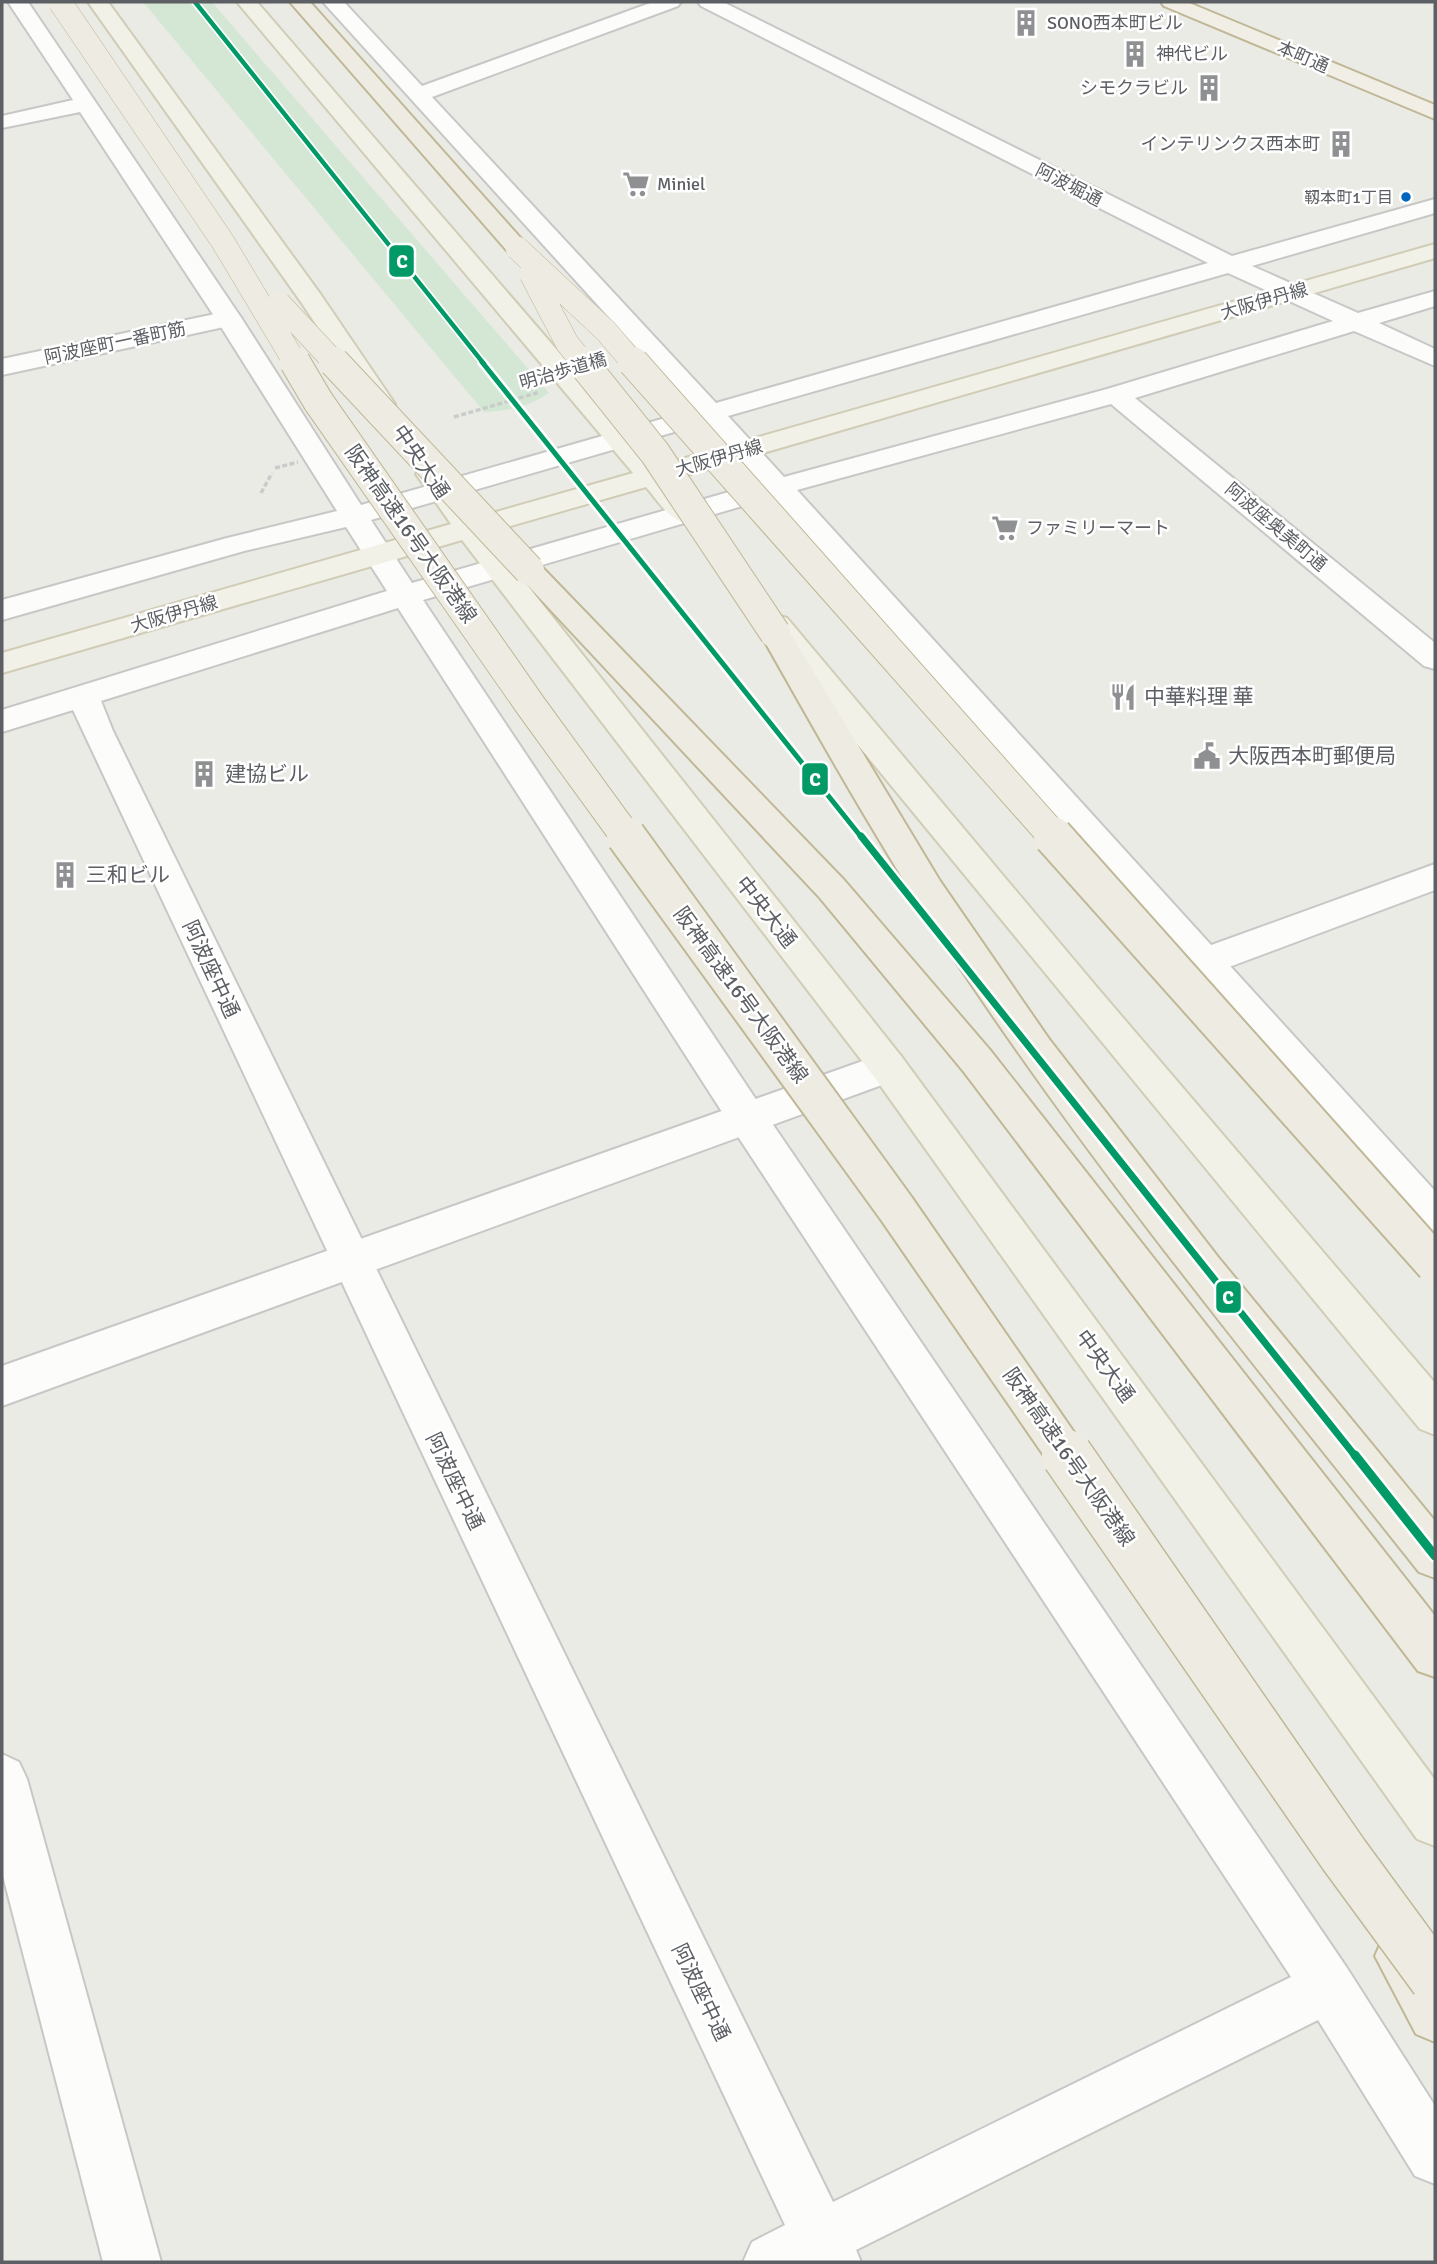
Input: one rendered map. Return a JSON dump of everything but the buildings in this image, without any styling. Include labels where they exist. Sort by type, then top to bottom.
[{"type":"highway","name":"阪神高速16号大阪港線","points":[[60,2],[223,242],[326,413],[531,706],[896,1208],[1344,1855],[1435,1979]]},
{"type":"highway","points":[[300,2],[517,248],[606,331],[700,441],[1435,1264]]},
{"type":"highway","name":"本町通","points":[[1171,2],[1435,113]]},
{"type":"highway","points":[[223,242],[358,390],[832,889],[977,1060],[1435,1654]]},
{"type":"highway","points":[[517,248],[567,343],[655,453],[707,529],[775,633],[910,860],[983,974],[1098,1135],[1435,1556]]},
{"type":"highway","points":[[1344,1855],[1435,2015]]},
{"type":"main road","name":"中央大通","points":[[98,2],[312,300],[496,568],[888,1067],[1435,1821]]},
{"type":"main road","points":[[247,2],[618,440],[654,477],[1082,995],[1435,1415]]},
{"type":"main road","name":"大阪伊丹線","points":[[2,663],[1435,251]]},
{"type":"street","points":[[18,2],[229,319],[379,556],[747,1118],[1328,1987],[1435,2157]]},
{"type":"street","points":[[332,2],[778,487],[1435,1218]]},
{"type":"street","points":[[417,95],[671,2]]},
{"type":"street","name":"阿波堀通","points":[[708,2],[1230,265],[1359,321],[1435,358]]},
{"type":"street","points":[[2,122],[85,104]]},
{"type":"street","points":[[2,611],[237,544],[442,492],[1435,206]]},
{"type":"street","points":[[2,720],[84,697],[496,568],[778,487],[1116,396],[1435,298]]},
{"type":"street","name":"阿波座町一番町筋","points":[[2,367],[229,319]]},
{"type":"street","name":"阿波座奥美町通","points":[[1116,396],[1435,659]]},
{"type":"street","name":"阿波座中通","points":[[84,697],[97,732],[826,2250]]},
{"type":"street","points":[[1205,962],[1435,877]]},
{"type":"street","points":[[2,1387],[888,1067]]},
{"type":"street","points":[[2,1779],[132,2262]]},
{"type":"street","points":[[772,2262],[826,2250],[1328,1987]]},
{"type":"path","name":"明治歩道橋","points":[[447,419],[540,392]]},
{"type":"path","points":[[275,468],[301,461]]},
{"type":"green space","points":[[143,2],[212,2],[549,393],[518,407],[484,412]]},
{"type":"transit line","name":"C","points":[[195,2],[1435,1556]]},
{"type":"place","name":"SONO西本町ビル","points":[[1026,23]]},
{"type":"place","name":"神代ビル","points":[[1135,54]]},
{"type":"place","name":"シモクラビル","points":[[1209,88]]},
{"type":"place","name":"インテリンクス西本町","points":[[1341,144]]},
{"type":"place","name":"Miniel","points":[[636,184]]},
{"type":"place","name":"靱本町1丁目","points":[[1406,197]]},
{"type":"place","name":"ファミリーマート","points":[[1005,528]]},
{"type":"place","name":"中華料理 華","points":[[1123,697]]},
{"type":"place","name":"大阪西本町郵便局","points":[[1207,756]]},
{"type":"place","name":"建協ビル","points":[[204,774]]},
{"type":"place","name":"三和ビル","points":[[65,875]]}]
